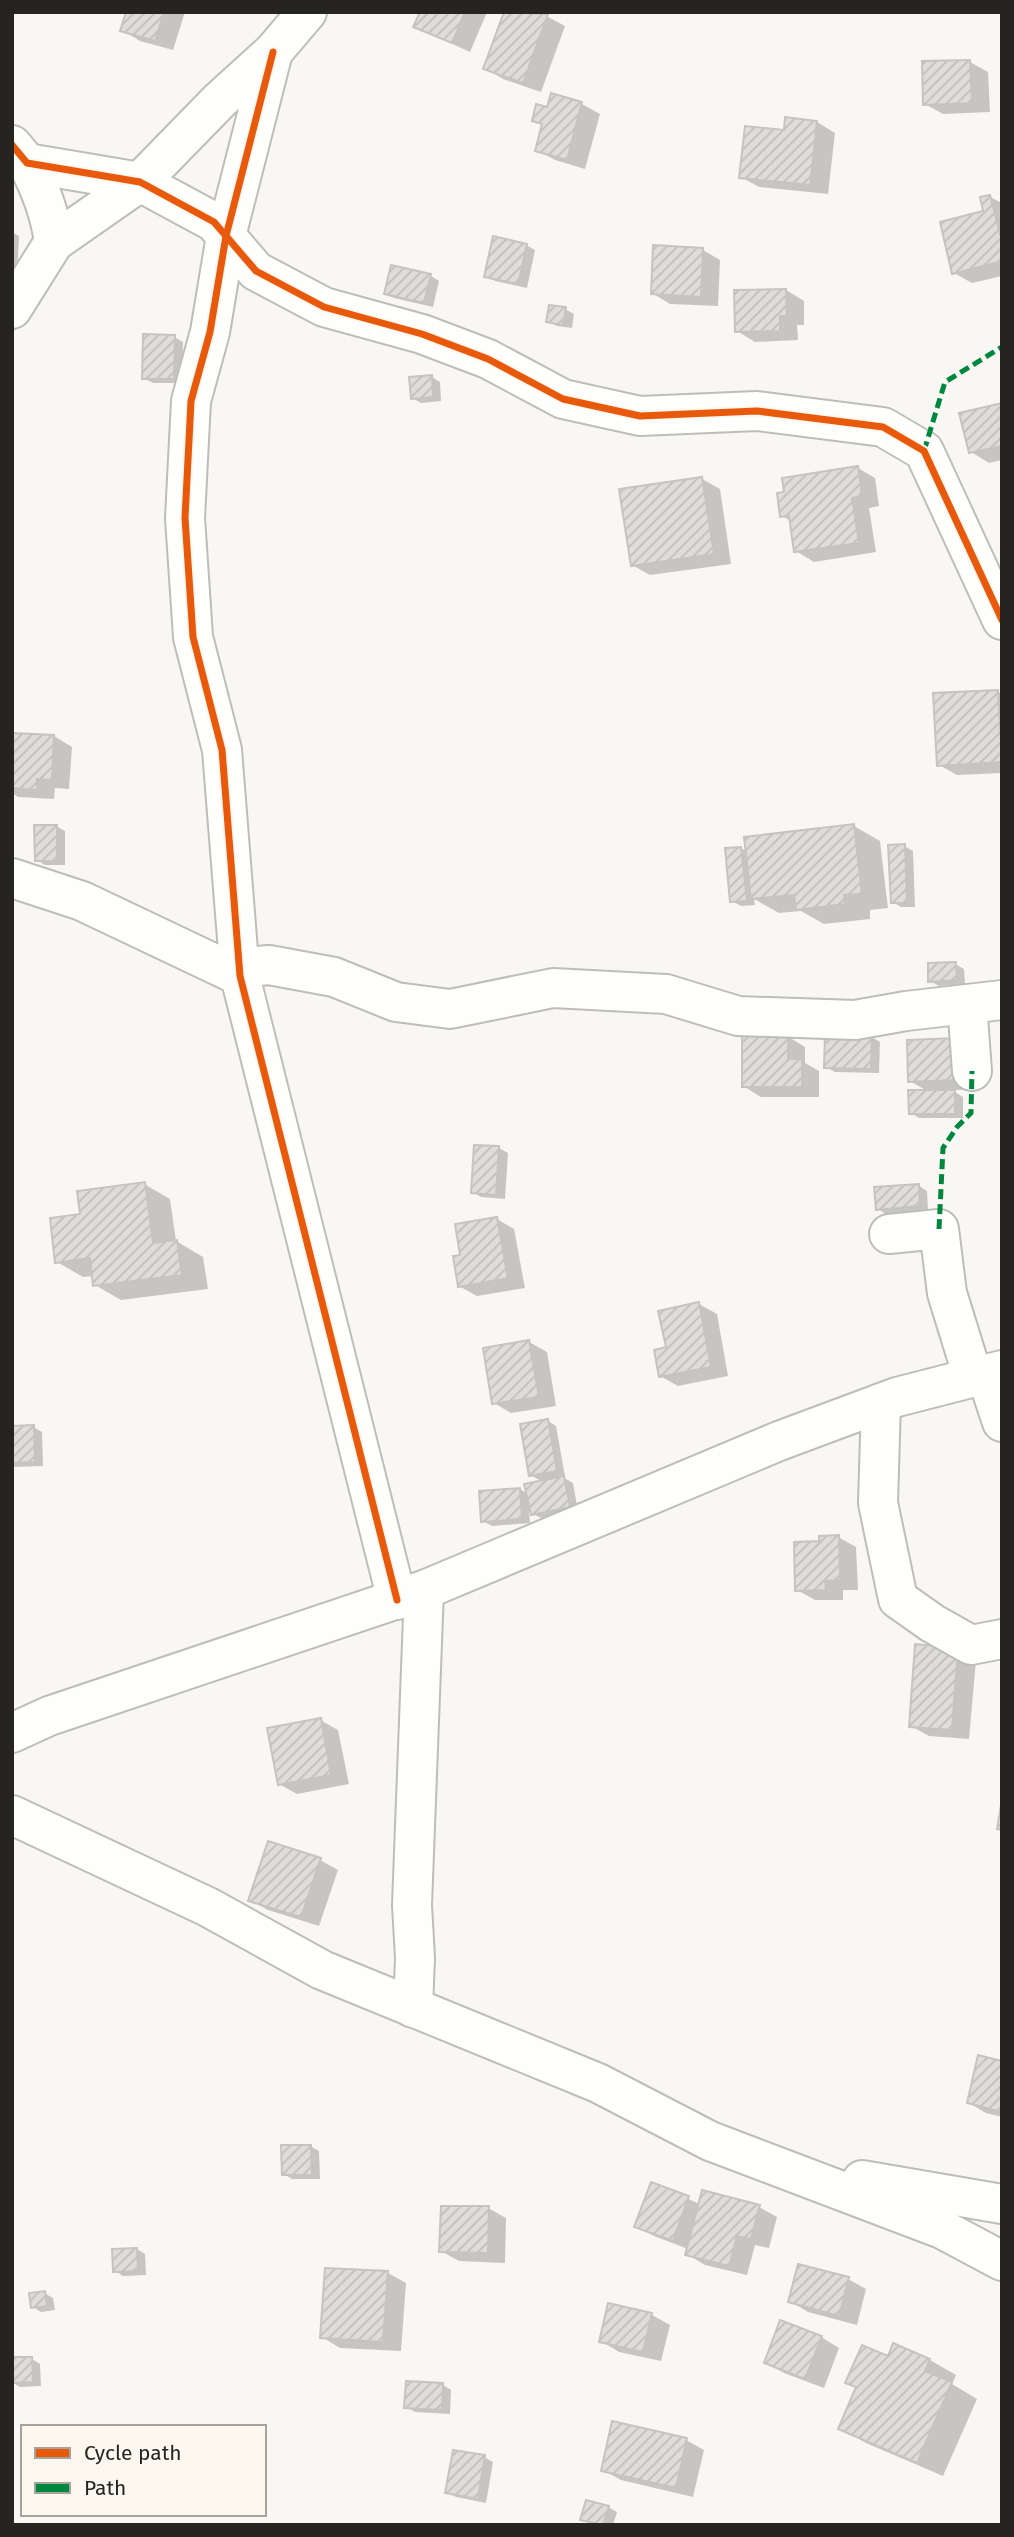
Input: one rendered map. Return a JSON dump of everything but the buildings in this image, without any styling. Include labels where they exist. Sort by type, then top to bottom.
[{"type":"street","points":[[12,310],[54,242],[140,182],[220,100],[273,52],[307,12]]},
{"type":"street","points":[[273,52],[226,236],[210,332],[191,401],[185,518],[193,637],[222,750],[239,972],[411,1595],[412,1905],[415,1958],[413,2008]]},
{"type":"street","points":[[19,154],[140,182],[214,222],[257,271],[324,307],[422,334],[477,355],[563,399],[640,416],[757,411],[883,427],[924,452],[1002,620]]},
{"type":"street","points":[[19,154],[41,190],[50,216],[54,242]]},
{"type":"street","points":[[12,878],[82,901],[239,972],[269,965],[334,977],[396,1002],[450,1009],[553,988],[666,994],[738,1016],[842,1020],[984,1002],[972,1071]]},
{"type":"street","points":[[889,1234],[939,1229],[947,1293],[987,1374],[1002,1422]]},
{"type":"street","points":[[12,1733],[49,1716],[411,1595],[779,1441],[881,1403],[987,1374]]},
{"type":"street","points":[[881,1403],[878,1503],[898,1599],[932,1623],[971,1644],[1002,1639]]},
{"type":"street","points":[[12,1815],[208,1907],[322,1970],[598,2083],[710,2141],[942,2229],[1002,2260]]},
{"type":"street","points":[[767,2163],[1002,2204]]},
{"type":"marked path","points":[[924,451],[945,382],[1002,347]]},
{"type":"marked path","points":[[939,1229],[943,1148],[957,1127],[971,1113],[972,1071]]},
{"type":"cycle path","points":[[273,52],[226,236],[210,332],[191,401],[185,518],[193,637],[222,750],[240,976],[397,1600]]},
{"type":"cycle path","points":[[12,145],[27,163],[140,182],[214,222],[256,271],[324,307],[422,334],[488,359],[563,399],[640,416],[757,411],[883,427],[924,451],[1002,620]]}]
